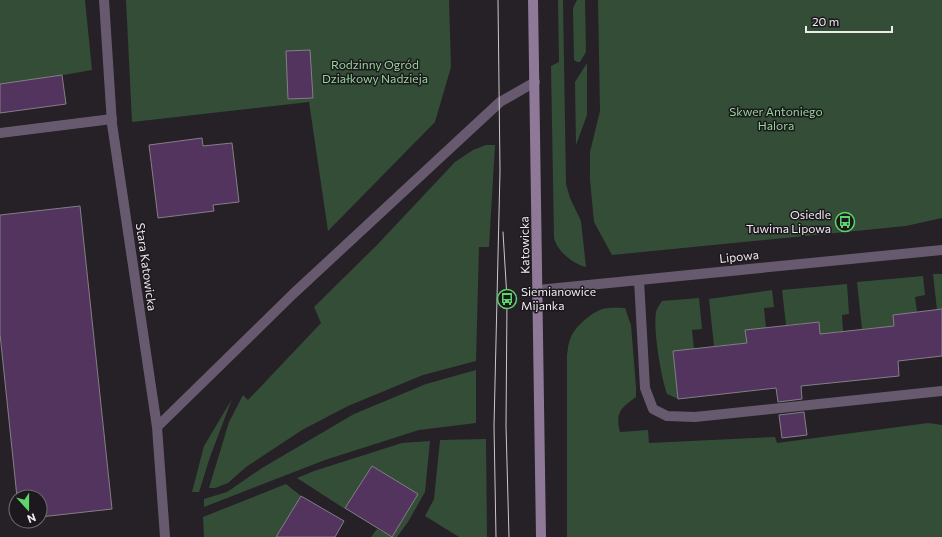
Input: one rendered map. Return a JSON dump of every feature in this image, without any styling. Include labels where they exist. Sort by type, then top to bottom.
[{"type":"main road","name":"Katowicka","points":[[534,0],[541,537]]},
{"type":"street","name":"Stara Katowicka","points":[[104,0],[112,119],[157,427],[165,537]]},
{"type":"street","points":[[157,427],[293,294],[500,102],[535,82]]},
{"type":"street","points":[[0,132],[112,119]]},
{"type":"street","name":"Lipowa","points":[[538,290],[904,255],[942,250]]},
{"type":"street","points":[[639,280],[645,388],[653,409],[667,416],[695,417],[942,391]]},
{"type":"green space","points":[[0,0],[85,0],[92,70],[0,86]]},
{"type":"green space","name":"Rodzinny Ogród Działkowy Nadzieja","points":[[126,0],[449,0],[451,67],[435,122],[328,231],[309,102],[132,122]]},
{"type":"green space","points":[[558,0],[563,0],[566,184],[570,198],[581,221],[586,267],[576,263],[566,256],[558,248],[554,238],[551,66],[559,62]]},
{"type":"green space","points":[[577,0],[585,0],[586,52],[580,62],[574,60],[573,8]]},
{"type":"green space","name":"Skwer Antoniego Halora","points":[[598,0],[942,0],[942,218],[906,226],[612,255],[594,222],[590,180],[590,152],[600,111]]},
{"type":"green space","points":[[587,63],[587,115],[576,145],[575,82]]},
{"type":"green space","points":[[486,145],[495,145],[489,247],[479,247],[476,361],[423,375],[348,406],[302,430],[246,467],[228,483],[215,488],[209,488],[229,422],[243,395],[248,400],[321,323],[314,307],[376,246],[455,162],[473,150]]},
{"type":"green space","points":[[933,274],[942,274],[942,309],[937,310]]},
{"type":"green space","points":[[923,276],[925,295],[915,297],[917,312],[893,315],[894,326],[862,329],[857,282]]},
{"type":"green space","points":[[847,284],[849,314],[842,315],[843,331],[820,334],[819,322],[786,325],[782,290]]},
{"type":"green space","points":[[772,290],[774,307],[764,308],[766,328],[745,330],[747,343],[714,346],[709,299]]},
{"type":"green space","points":[[699,298],[702,329],[692,330],[694,349],[673,351],[678,399],[667,394],[660,365],[655,320],[656,312],[662,301]]},
{"type":"green space","points":[[606,308],[625,308],[631,325],[636,397],[626,404],[620,411],[618,420],[620,432],[648,430],[649,443],[775,437],[777,443],[928,423],[942,425],[942,537],[567,537],[567,355],[569,344],[576,329],[592,314]]},
{"type":"green space","points":[[476,370],[476,423],[419,430],[325,460],[204,507],[204,499],[227,492],[262,468],[354,414],[426,384]]},
{"type":"green space","points":[[232,399],[210,457],[199,492],[192,492],[204,446]]},
{"type":"green space","points":[[486,439],[487,537],[459,537],[425,516],[434,499],[440,440]]},
{"type":"green space","points":[[430,441],[425,492],[408,522],[397,537],[392,537],[418,494],[372,466],[345,509],[297,478],[314,471],[402,443]]},
{"type":"green space","points":[[286,484],[301,496],[276,537],[204,537],[203,517]]},
{"type":"green space","points":[[377,529],[392,537],[371,537]]},
{"type":"building","points":[[310,50],[313,98],[288,99],[286,51]]},
{"type":"building","points":[[62,75],[66,104],[0,113],[0,84]]},
{"type":"building","points":[[202,138],[203,146],[232,143],[239,202],[213,205],[214,211],[158,218],[149,145]]},
{"type":"building","points":[[80,206],[112,509],[48,516],[48,489],[16,489],[0,334],[0,215]]},
{"type":"building","points":[[942,309],[942,356],[898,361],[899,376],[801,386],[802,399],[778,402],[776,388],[678,399],[673,351],[747,343],[745,330],[819,322],[820,334],[894,326],[893,315]]},
{"type":"building","points":[[804,412],[807,435],[782,438],[779,415]]},
{"type":"building","points":[[372,466],[418,494],[392,537],[345,508]]},
{"type":"building","points":[[301,496],[344,521],[335,537],[276,537]]},
{"type":"tram line","points":[[496,537],[494,426],[500,171],[498,0]]},
{"type":"tram line","points":[[503,232],[507,299],[506,426],[509,537]]},
{"type":"place","name":"Osiedle Tuwima Lipowa","points":[[845,222]]},
{"type":"place","name":"Siemianowice Mijanka","points":[[507,299]]}]
